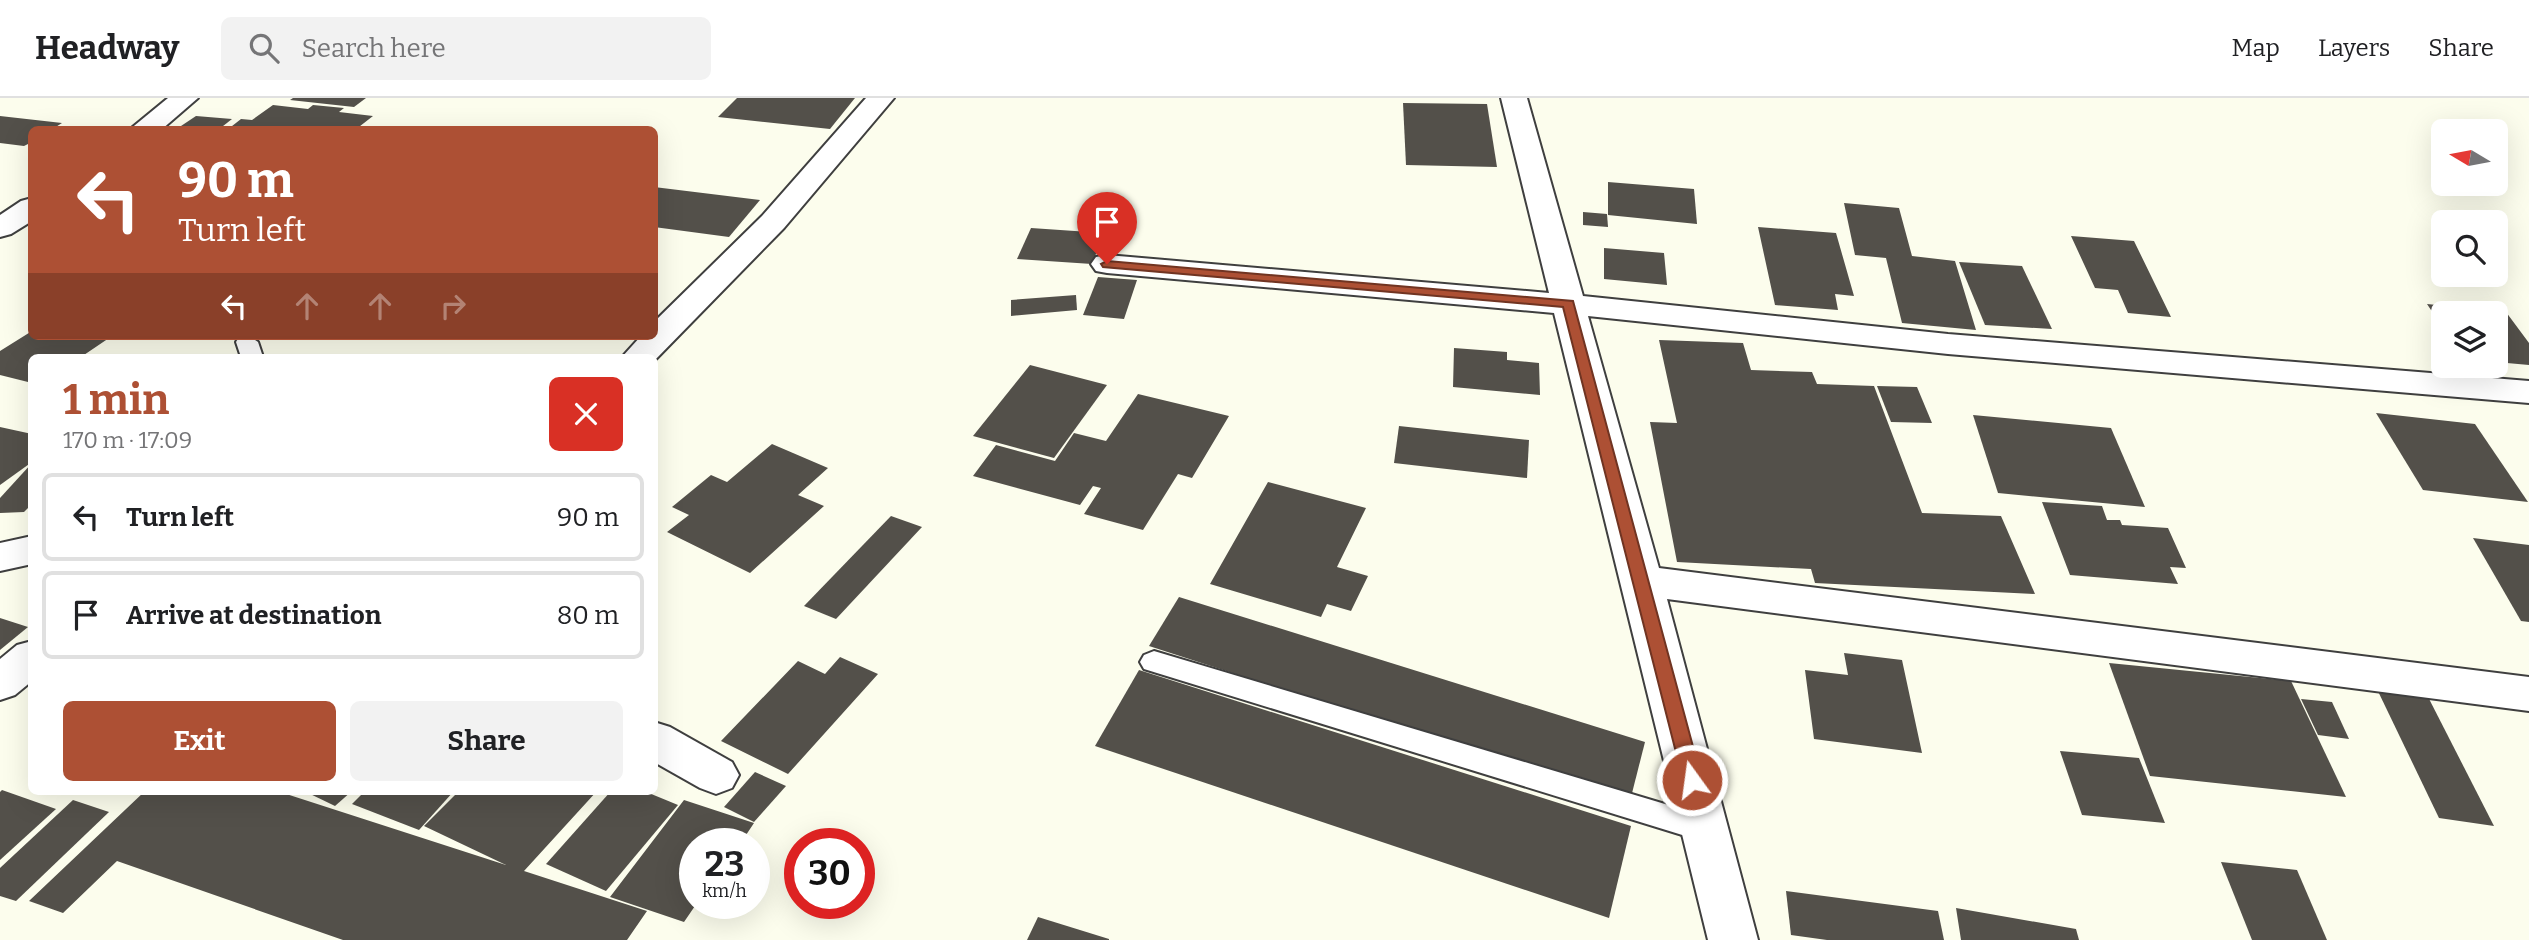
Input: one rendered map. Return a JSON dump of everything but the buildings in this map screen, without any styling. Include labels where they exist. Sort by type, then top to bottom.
[{"type":"street","points":[[148,126],[186,98]]},
{"type":"street","points":[[658,338],[773,222],[881,98]]},
{"type":"street","points":[[1514,98],[1642,581],[1733,940]]},
{"type":"street","points":[[0,229],[28,210]]},
{"type":"street","points":[[1107,264],[1569,304],[1948,344],[2529,392]]},
{"type":"street","points":[[642,354],[656,340]]},
{"type":"street","points":[[0,557],[28,551]]},
{"type":"street","points":[[1642,581],[2529,694]]},
{"type":"street","points":[[0,683],[28,660]]},
{"type":"street","points":[[658,742],[716,775]]},
{"type":"lane","points":[[1154,662],[1705,829]]},
{"type":"route","points":[[1107,264],[1569,304],[1692,780]]}]
